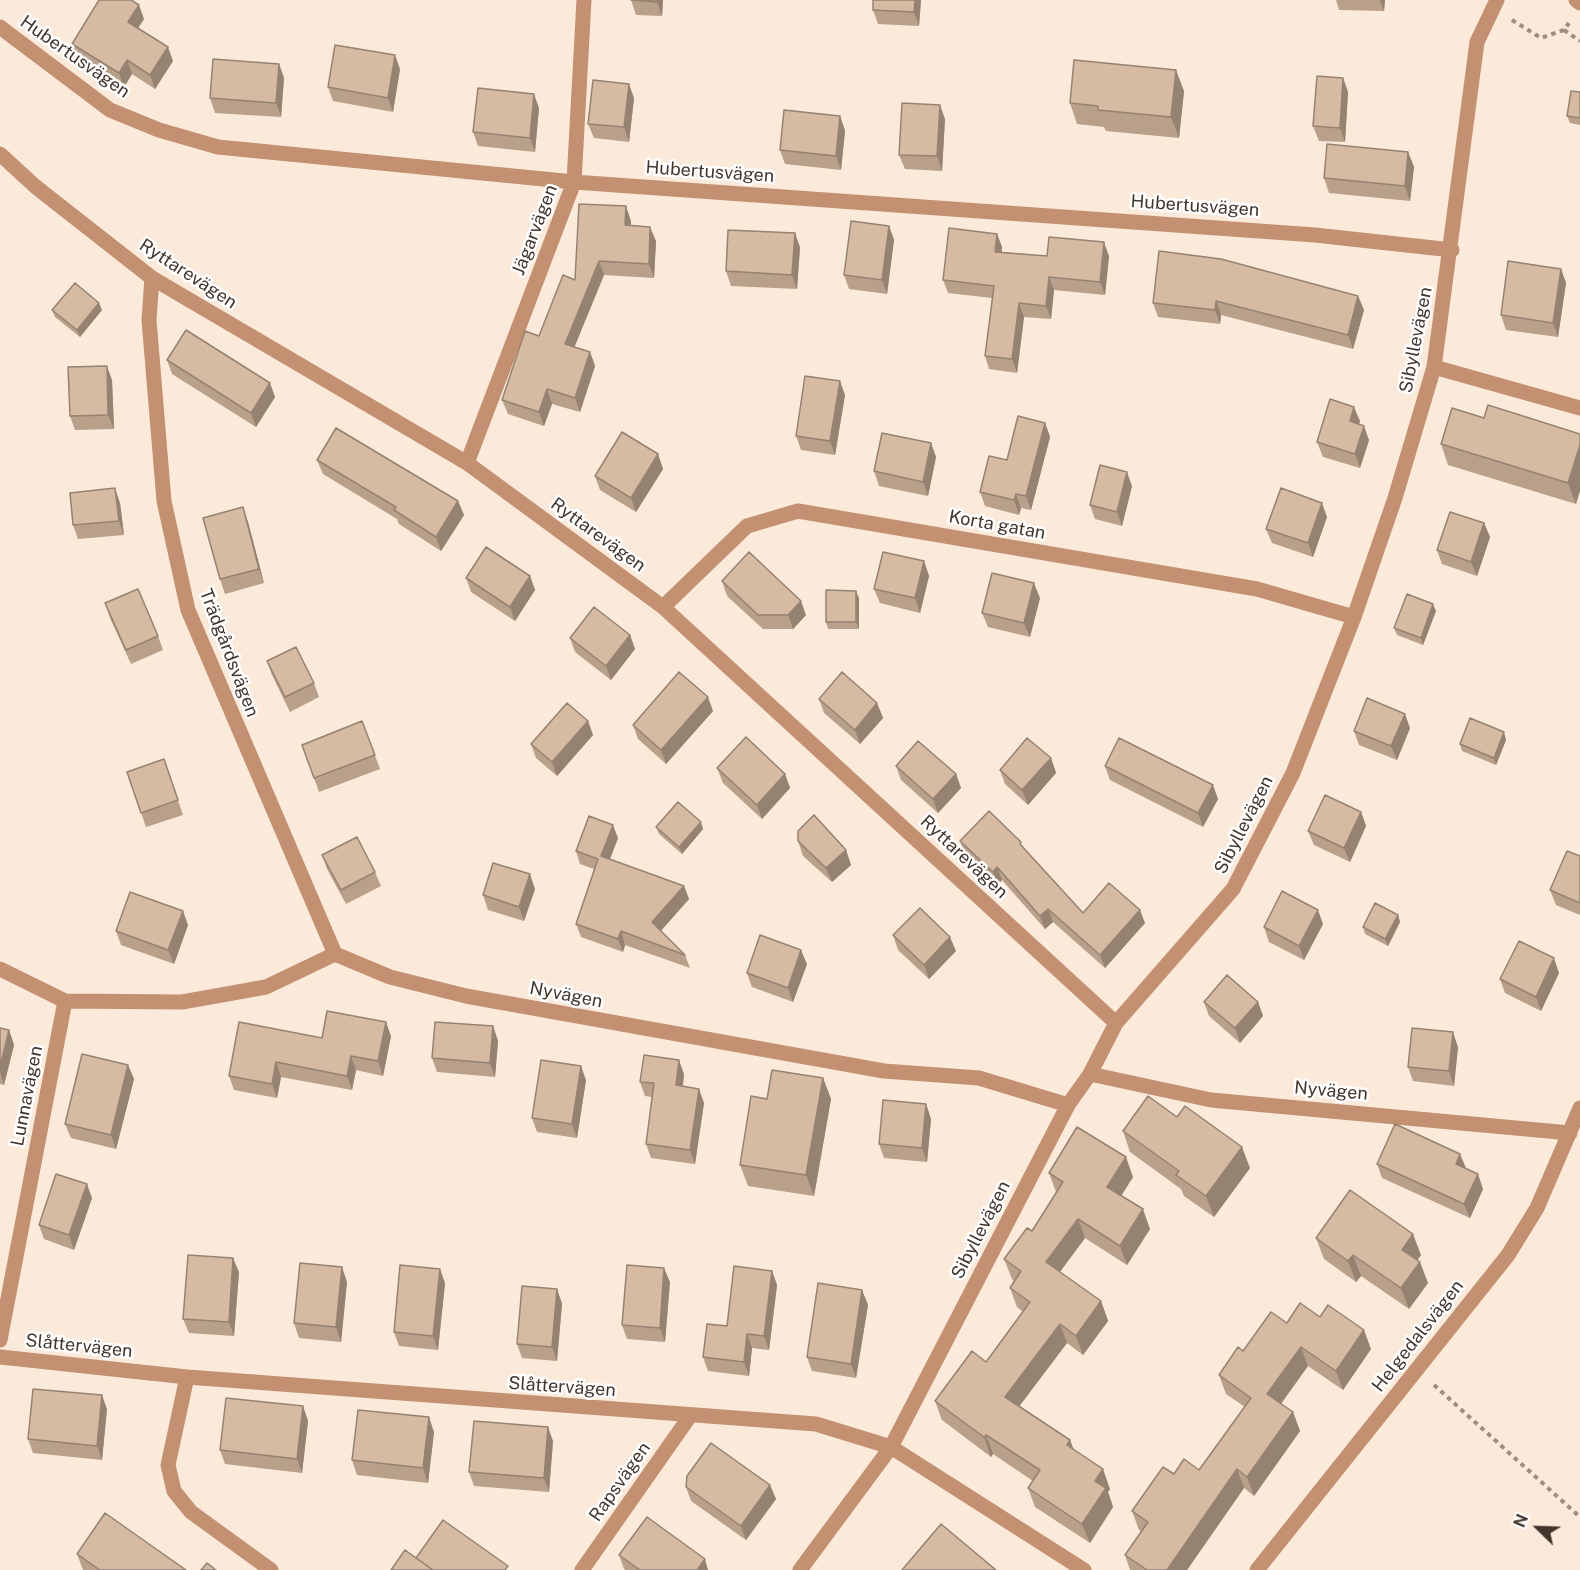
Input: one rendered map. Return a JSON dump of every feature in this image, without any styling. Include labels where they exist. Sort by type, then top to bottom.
[{"type":"street","name":"Jägarvägen","points":[[467,463],[574,182],[584,0]]},
{"type":"street","points":[[1576,0],[1580,3]]},
{"type":"street","name":"Sibyllevägen","points":[[800,1570],[891,1447],[1068,1105],[1090,1074],[1116,1023],[1233,889],[1293,773],[1354,617],[1395,498],[1434,367],[1452,250],[1478,42],[1496,3]]},
{"type":"street","name":"Hubertusvägen","points":[[0,27],[110,110],[159,130],[218,147],[574,182],[1292,233],[1452,250]]},
{"type":"street","name":"Ryttarevägen","points":[[0,154],[36,187],[152,278],[467,463],[663,607],[1116,1023]]},
{"type":"street","name":"Trädgårdsvägen","points":[[152,278],[149,320],[164,501],[188,610],[334,954]]},
{"type":"street","points":[[1434,367],[1580,408]]},
{"type":"street","name":"Korta gatan","points":[[663,607],[747,526],[798,511],[1257,589],[1354,617]]},
{"type":"street","points":[[0,969],[65,1001],[182,1002],[266,987],[334,954]]},
{"type":"street","name":"Nyvägen","points":[[334,954],[390,977],[466,996],[884,1071],[979,1078],[1068,1105]]},
{"type":"street","name":"Lunnavägen","points":[[0,1340],[65,1001]]},
{"type":"street","name":"Nyvägen","points":[[1090,1074],[1211,1100],[1570,1133]]},
{"type":"street","name":"Helgedalsvägen","points":[[1257,1570],[1514,1246],[1537,1209],[1580,1108]]},
{"type":"street","name":"Slåttervägen","points":[[0,1357],[187,1377],[816,1424],[891,1447],[1079,1568]]},
{"type":"street","points":[[187,1377],[168,1465],[174,1491],[191,1512],[271,1570]]},
{"type":"street","name":"Rapsvägen","points":[[582,1570],[690,1416]]},
{"type":"path","points":[[1496,3],[1541,38],[1564,30],[1580,41]]},
{"type":"path","points":[[1417,1370],[1580,1517]]},
{"type":"building","points":[[99,0],[131,0],[139,5],[128,22],[168,47],[150,75],[127,60],[119,73],[72,44]]},
{"type":"building","points":[[631,0],[657,0],[657,2]]},
{"type":"building","points":[[873,0],[915,0],[914,12],[873,10]]},
{"type":"building","points":[[335,45],[395,55],[388,98],[328,87]]},
{"type":"building","points":[[213,59],[279,64],[276,103],[210,98]]},
{"type":"building","points":[[1074,60],[1176,70],[1171,117],[1098,110],[1098,106],[1070,103]]},
{"type":"building","points":[[1317,76],[1343,78],[1340,128],[1313,126]]},
{"type":"building","points":[[593,80],[629,84],[624,127],[588,124]]},
{"type":"building","points":[[478,88],[534,94],[530,138],[473,132]]},
{"type":"building","points":[[1571,91],[1580,92],[1580,118],[1567,116]]},
{"type":"building","points":[[902,103],[940,105],[937,156],[899,155]]},
{"type":"building","points":[[784,110],[840,116],[836,156],[780,150]]},
{"type":"building","points":[[1327,144],[1408,152],[1405,186],[1324,178]]},
{"type":"building","points":[[579,204],[626,206],[625,225],[650,227],[649,264],[599,261],[565,344],[590,352],[575,398],[547,389],[539,412],[502,400],[525,331],[539,336],[563,275],[575,280]]},
{"type":"building","points":[[851,221],[889,226],[882,280],[844,275]]},
{"type":"building","points":[[949,228],[997,234],[995,252],[1047,256],[1049,237],[1104,242],[1100,282],[1049,277],[1046,306],[1019,303],[1012,359],[985,356],[994,286],[943,280]]},
{"type":"building","points":[[728,230],[795,233],[792,275],[726,271]]},
{"type":"building","points":[[1159,251],[1221,259],[1358,296],[1348,335],[1216,301],[1215,310],[1153,303]]},
{"type":"building","points":[[1508,261],[1561,269],[1553,323],[1501,315]]},
{"type":"building","points":[[75,283],[99,303],[77,330],[52,310]]},
{"type":"building","points":[[186,330],[270,383],[251,413],[167,360]]},
{"type":"building","points":[[107,366],[108,415],[70,416],[68,367]]},
{"type":"building","points":[[805,376],[840,381],[830,441],[796,436]]},
{"type":"building","points":[[1330,399],[1354,407],[1350,421],[1364,426],[1355,454],[1317,442]]},
{"type":"building","points":[[1488,405],[1580,434],[1580,445],[1568,483],[1441,444],[1452,408],[1484,418]]},
{"type":"building","points":[[1018,416],[1045,423],[1026,496],[1016,494],[1014,500],[980,492],[989,456],[1007,460]]},
{"type":"building","points":[[336,428],[458,501],[436,537],[394,510],[396,507],[317,460]]},
{"type":"building","points":[[622,432],[658,454],[631,498],[595,476]]},
{"type":"building","points":[[882,433],[931,443],[923,482],[874,471]]},
{"type":"building","points":[[1100,465],[1127,472],[1117,512],[1090,505]]},
{"type":"building","points":[[115,488],[119,521],[73,525],[70,493]]},
{"type":"building","points":[[1281,488],[1322,503],[1308,543],[1266,529]]},
{"type":"building","points":[[243,507],[259,569],[220,579],[203,518]]},
{"type":"building","points":[[1450,512],[1484,523],[1471,562],[1437,550]]},
{"type":"building","points":[[486,547],[530,576],[510,607],[466,578]]},
{"type":"building","points":[[749,552],[801,601],[788,615],[758,615],[722,581]]},
{"type":"building","points":[[883,552],[924,561],[915,598],[874,589]]},
{"type":"building","points":[[992,573],[1034,583],[1024,623],[982,613]]},
{"type":"building","points":[[138,589],[158,636],[126,650],[105,603]]},
{"type":"building","points":[[826,590],[856,591],[856,622],[826,622]]},
{"type":"building","points":[[1407,594],[1433,604],[1421,638],[1394,628]]},
{"type":"building","points":[[594,607],[630,635],[606,666],[570,638]]},
{"type":"building","points":[[296,647],[314,683],[285,697],[267,661]]},
{"type":"building","points":[[679,672],[708,697],[661,750],[633,725]]},
{"type":"building","points":[[842,672],[877,703],[855,730],[819,699]]},
{"type":"building","points":[[1367,698],[1405,714],[1391,746],[1354,731]]},
{"type":"building","points":[[567,703],[588,721],[552,762],[531,744]]},
{"type":"building","points":[[1470,718],[1504,732],[1494,758],[1460,744]]},
{"type":"building","points":[[362,721],[375,755],[314,778],[302,745]]},
{"type":"building","points":[[746,737],[785,774],[757,805],[717,768]]},
{"type":"building","points":[[1027,738],[1051,758],[1022,790],[1000,770]]},
{"type":"building","points":[[1119,738],[1213,785],[1198,813],[1105,766]]},
{"type":"building","points":[[918,741],[956,774],[933,799],[896,766]]},
{"type":"building","points":[[164,759],[178,800],[141,813],[127,772]]},
{"type":"building","points":[[1325,795],[1361,812],[1344,848],[1308,831]]},
{"type":"building","points":[[678,802],[701,822],[679,847],[656,827]]},
{"type":"building","points":[[989,811],[1021,842],[1020,844],[1083,913],[1109,883],[1140,910],[1100,955],[1048,909],[1040,916],[997,867],[993,872],[960,841]]},
{"type":"building","points":[[814,815],[846,850],[826,868],[798,841],[798,831]]},
{"type":"building","points":[[589,816],[613,825],[601,856],[684,886],[652,922],[685,955],[621,931],[618,939],[576,924],[598,859],[576,851]]},
{"type":"building","points":[[357,837],[375,872],[341,890],[322,855]]},
{"type":"building","points":[[1567,851],[1580,856],[1580,903],[1550,890]]},
{"type":"building","points":[[493,863],[530,874],[519,907],[483,895]]},
{"type":"building","points":[[1282,891],[1318,910],[1299,946],[1264,927]]},
{"type":"building","points":[[130,892],[183,911],[168,950],[116,931]]},
{"type":"building","points":[[1375,903],[1398,915],[1385,939],[1363,927]]},
{"type":"building","points":[[920,908],[950,937],[924,965],[893,935]]},
{"type":"building","points":[[760,935],[801,950],[788,988],[747,973]]},
{"type":"building","points":[[1519,941],[1554,958],[1536,997],[1500,979]]},
{"type":"building","points":[[1227,975],[1258,1002],[1235,1028],[1204,1002]]},
{"type":"building","points":[[327,1011],[386,1022],[378,1061],[351,1056],[347,1076],[276,1062],[272,1084],[229,1076],[239,1022],[322,1038]]},
{"type":"building","points":[[435,1022],[493,1026],[490,1063],[432,1058]]},
{"type":"building","points":[[0,1028],[9,1030],[0,1067]]},
{"type":"building","points":[[1412,1028],[1453,1032],[1449,1071],[1408,1067]]},
{"type":"building","points":[[82,1054],[128,1065],[111,1135],[65,1124]]},
{"type":"building","points":[[644,1055],[679,1060],[676,1085],[699,1089],[690,1150],[646,1144],[654,1083],[640,1082]]},
{"type":"building","points":[[541,1060],[581,1066],[572,1124],[532,1118]]},
{"type":"building","points":[[772,1070],[823,1078],[806,1175],[740,1165],[751,1096],[767,1099]]},
{"type":"building","points":[[1148,1096],[1177,1117],[1185,1106],[1242,1147],[1206,1196],[1176,1175],[1179,1171],[1123,1131]]},
{"type":"building","points":[[883,1100],[926,1104],[922,1148],[879,1144]]},
{"type":"building","points":[[1395,1124],[1460,1154],[1456,1164],[1478,1174],[1464,1204],[1377,1164]]},
{"type":"building","points":[[1077,1127],[1126,1157],[1107,1187],[1143,1209],[1120,1246],[1078,1219],[1046,1262],[1101,1301],[1076,1336],[1060,1324],[1005,1397],[1070,1440],[1067,1445],[1103,1469],[1095,1481],[1106,1488],[1082,1524],[1028,1488],[1040,1470],[986,1435],[984,1437],[935,1401],[972,1351],[986,1362],[1030,1302],[1010,1288],[1021,1271],[1004,1259],[1027,1228],[1032,1231],[1063,1182],[1049,1173]]},
{"type":"building","points":[[56,1174],[87,1184],[69,1235],[39,1225]]},
{"type":"building","points":[[1350,1190],[1413,1234],[1402,1250],[1420,1262],[1401,1288],[1353,1255],[1348,1261],[1316,1238]]},
{"type":"building","points":[[188,1255],[233,1258],[229,1322],[183,1319]]},
{"type":"building","points":[[300,1263],[342,1267],[336,1327],[294,1323]]},
{"type":"building","points":[[400,1265],[440,1269],[433,1336],[394,1332]]},
{"type":"building","points":[[627,1265],[664,1268],[660,1328],[622,1325]]},
{"type":"building","points":[[734,1266],[772,1271],[764,1336],[747,1334],[744,1362],[703,1357],[707,1324],[727,1326]]},
{"type":"building","points":[[818,1283],[862,1290],[851,1364],[807,1357]]},
{"type":"building","points":[[522,1286],[557,1289],[552,1347],[517,1344]]},
{"type":"building","points":[[1300,1303],[1320,1317],[1328,1305],[1364,1330],[1336,1371],[1301,1347],[1267,1394],[1293,1412],[1247,1477],[1237,1469],[1167,1570],[1147,1570],[1125,1555],[1148,1522],[1132,1511],[1163,1467],[1174,1474],[1184,1459],[1199,1470],[1251,1398],[1219,1375],[1238,1347],[1243,1351],[1271,1312],[1287,1323]]},
{"type":"building","points":[[33,1389],[102,1395],[97,1446],[28,1439]]},
{"type":"building","points":[[226,1398],[303,1406],[297,1459],[220,1450]]},
{"type":"building","points":[[358,1410],[429,1417],[423,1468],[352,1460]]},
{"type":"building","points":[[474,1421],[548,1427],[544,1478],[469,1472]]},
{"type":"building","points":[[711,1443],[770,1485],[741,1526],[686,1487],[687,1476]]},
{"type":"building","points":[[105,1513],[186,1570],[100,1570],[77,1554]]},
{"type":"building","points":[[647,1517],[705,1559],[697,1570],[640,1570],[619,1555]]},
{"type":"building","points":[[443,1520],[508,1566],[505,1570],[433,1570],[416,1558]]},
{"type":"building","points":[[941,1524],[996,1570],[902,1570]]},
{"type":"building","points":[[405,1550],[433,1570],[391,1570]]},
{"type":"building","points":[[207,1563],[216,1570],[201,1570]]}]
